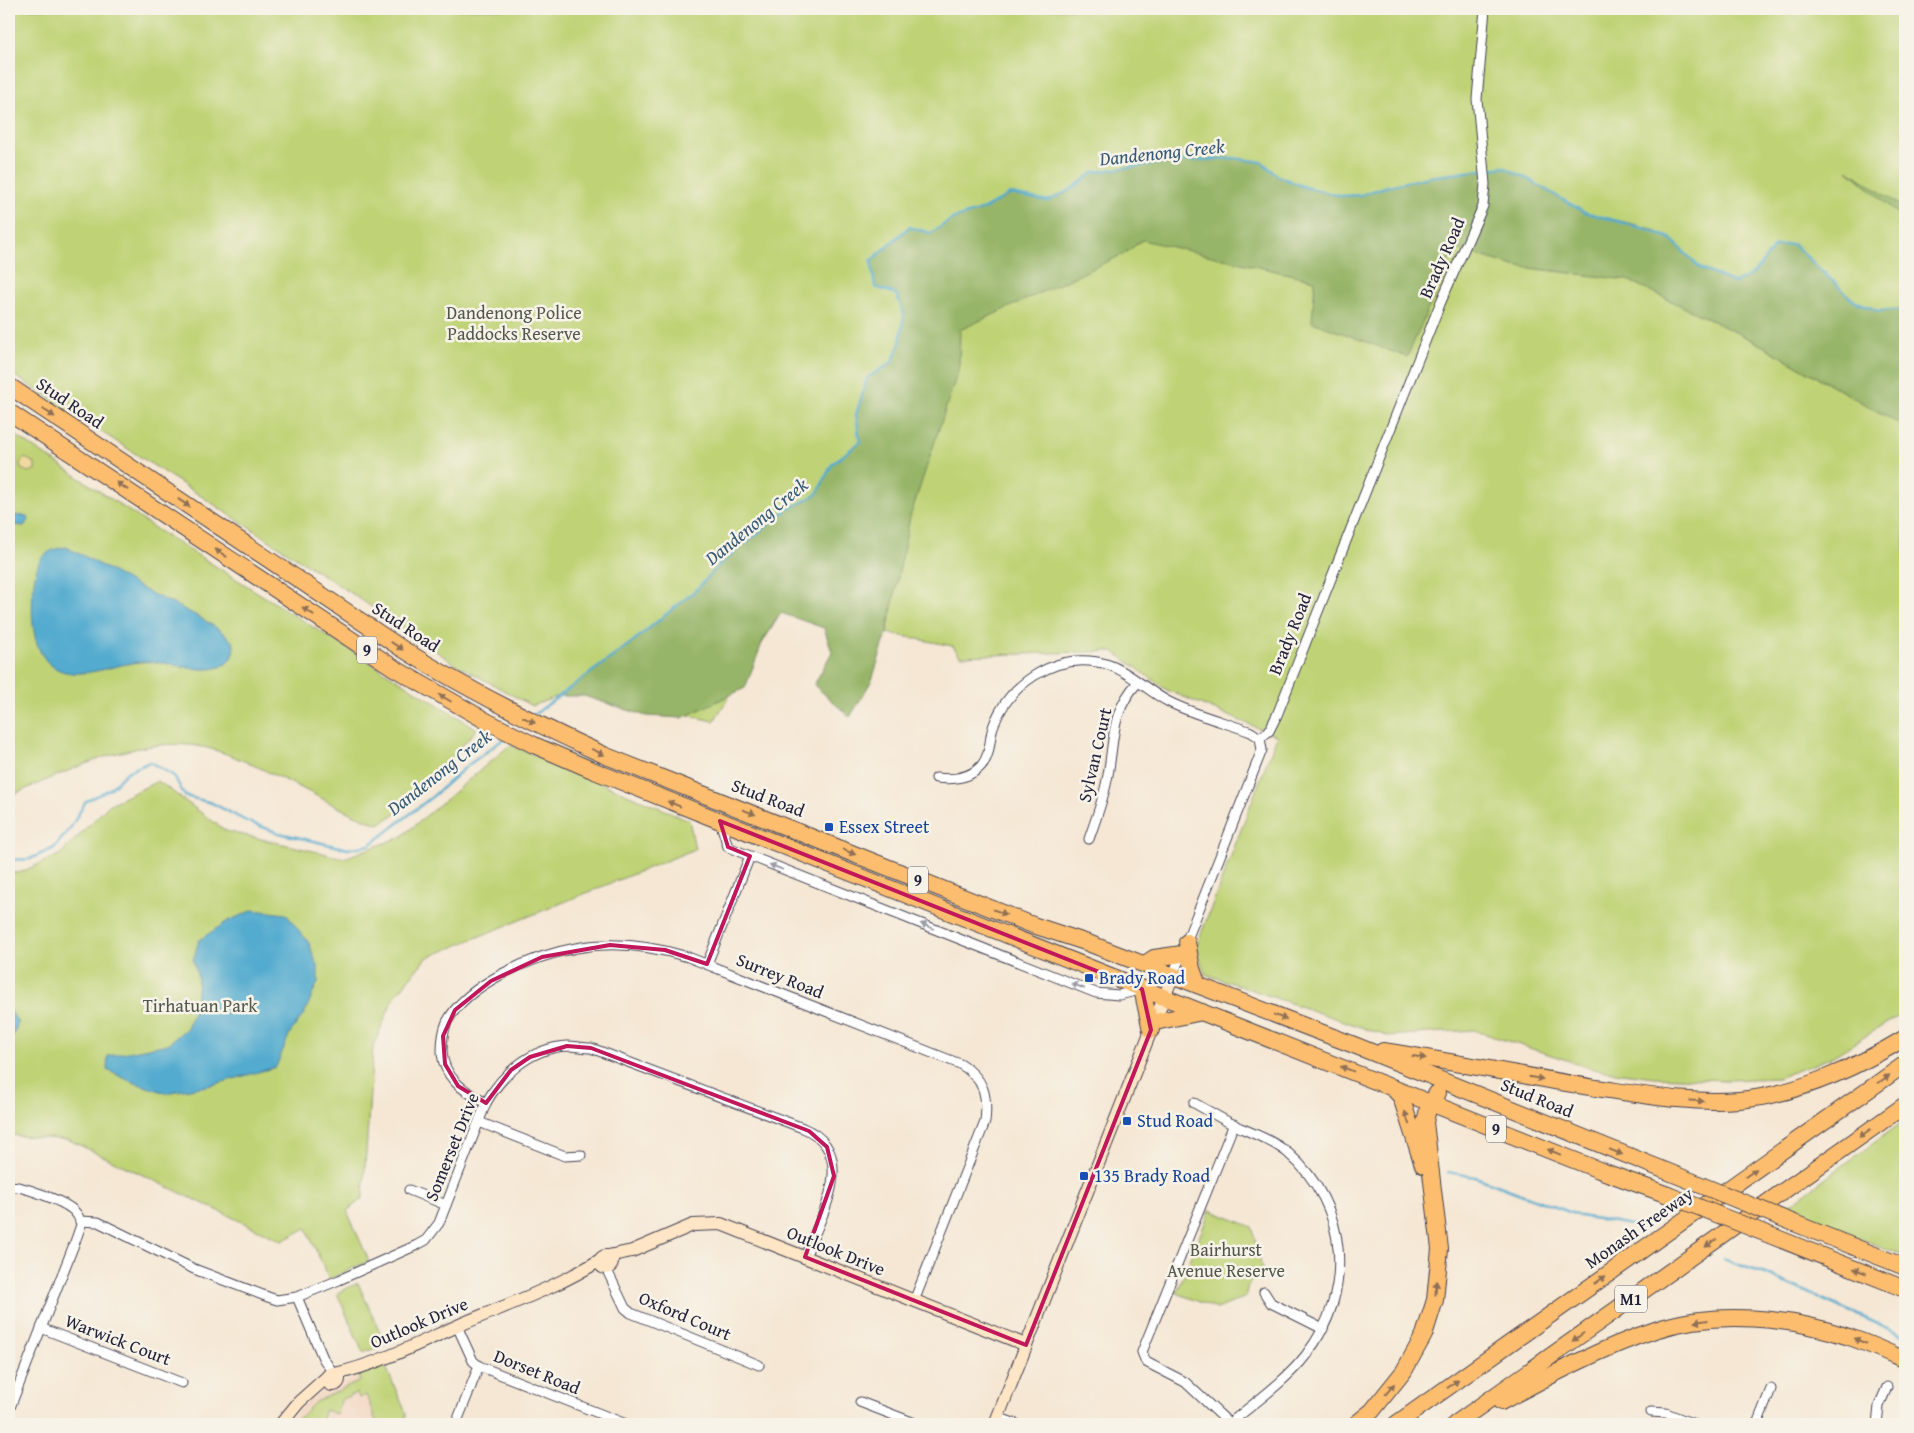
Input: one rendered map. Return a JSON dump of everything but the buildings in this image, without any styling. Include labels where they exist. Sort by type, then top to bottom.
[{"type":"highway","name":"Stud Road","points":[[9,386],[451,680],[554,732],[604,755],[923,882],[1033,925],[1088,942],[1354,1045],[1905,1267]]},
{"type":"highway","name":"9","points":[[9,412],[394,668],[488,722],[534,745],[601,774],[1164,998],[1905,1289]]},
{"type":"highway","points":[[1145,964],[1154,958],[1184,948],[1198,985]]},
{"type":"highway","points":[[1142,989],[1153,1026],[1202,1012]]},
{"type":"highway","points":[[1354,1045],[1530,1077],[1698,1102],[1741,1100],[1781,1092],[1834,1074],[1905,1038]]},
{"type":"highway","name":"Monash Freeway","points":[[1396,1424],[1905,1064]]},
{"type":"highway","points":[[1356,1424],[1372,1411],[1404,1371],[1424,1335],[1435,1300],[1440,1249],[1425,1122],[1443,1082],[1454,1069],[1471,1065]]},
{"type":"highway","points":[[1392,1087],[1400,1098],[1425,1172],[1432,1179]]},
{"type":"highway","name":"M1","points":[[1455,1424],[1905,1105]]},
{"type":"highway","points":[[1459,1424],[1570,1365],[1656,1329],[1682,1323],[1715,1319],[1768,1319],[1802,1325],[1849,1337],[1905,1360]]},
{"type":"street","name":"Brady Road","points":[[1260,738],[1269,731],[1277,715],[1440,304],[1480,217],[1485,194],[1478,115],[1478,85],[1485,9]]},
{"type":"street","points":[[936,778],[967,776],[979,768],[986,760],[993,728],[1006,702],[1023,684],[1044,670],[1066,662],[1096,662],[1117,668],[1176,705],[1251,732],[1260,738],[1262,750],[996,1420],[1016,1424]]},
{"type":"street","name":"Sylvan Court","points":[[1089,839],[1107,781],[1115,722],[1130,691],[1138,682]]},
{"type":"street","points":[[720,821],[728,847],[750,856],[1096,993],[1119,995],[1142,989]]},
{"type":"street","points":[[707,964],[750,856]]},
{"type":"street","name":"Surrey Road","points":[[486,1103],[465,1092],[453,1079],[444,1064],[442,1044],[446,1023],[455,1010],[476,991],[515,968],[542,957],[575,948],[610,945],[665,950],[707,964],[960,1064],[972,1072],[982,1085],[987,1105],[985,1122],[914,1301]]},
{"type":"street","name":"Somerset Drive","points":[[80,1221],[98,1222],[194,1268],[268,1297],[277,1300],[297,1297],[426,1240],[439,1223],[486,1103],[495,1088],[511,1070],[530,1057],[567,1046],[591,1048],[809,1131],[821,1140],[833,1162],[834,1176],[829,1198],[805,1257]]},
{"type":"street","points":[[1194,1103],[1265,1139],[1287,1152],[1306,1171],[1324,1198],[1336,1232],[1339,1268],[1335,1301],[1323,1329],[1305,1356],[1230,1424],[1185,1382],[1146,1362],[1142,1352],[1234,1124]]},
{"type":"street","points":[[479,1122],[565,1156],[581,1155]]},
{"type":"street","points":[[9,1186],[29,1189],[71,1208],[78,1216],[81,1225],[9,1410]]},
{"type":"street","points":[[409,1190],[446,1205]]},
{"type":"street","name":"Outlook Drive","points":[[281,1424],[310,1392],[332,1378],[577,1274],[607,1264],[632,1250],[693,1225],[721,1224],[1026,1345]]},
{"type":"street","name":"Oxford Court","points":[[607,1264],[625,1308],[631,1313],[759,1365]]},
{"type":"street","points":[[1264,1292],[1271,1303],[1323,1329]]},
{"type":"street","points":[[297,1297],[332,1378]]},
{"type":"street","name":"Dorset Road","points":[[457,1326],[473,1361],[480,1366],[626,1424]]},
{"type":"street","name":"Warwick Court","points":[[41,1328],[182,1383]]},
{"type":"street","points":[[456,1424],[480,1366]]},
{"type":"street","points":[[1877,1424],[1879,1406],[1887,1387]]},
{"type":"street","points":[[1757,1424],[1771,1389]]},
{"type":"street","points":[[860,1402],[917,1424]]},
{"type":"street","points":[[1651,1412],[1666,1413],[1694,1424]]},
{"type":"highlighted area","points":[[720,821],[1142,989],[1151,1030],[1026,1345],[805,1257],[834,1176],[827,1147],[809,1131],[591,1048],[567,1046],[530,1057],[511,1070],[486,1103],[458,1086],[445,1064],[443,1036],[455,1010],[491,981],[542,957],[610,945],[665,950],[707,964],[750,856],[728,847]]},
{"type":"shaded area","points":[[357,1375],[377,1424],[287,1424],[308,1400],[323,1390],[336,1387]]},
{"type":"green space","name":"Dandenong Police Paddocks Reserve","points":[[9,9],[1905,9],[1905,309],[1878,311],[1853,300],[1793,244],[1775,246],[1754,273],[1735,283],[1701,269],[1670,238],[1584,212],[1504,167],[1429,177],[1388,186],[1361,195],[1339,196],[1221,258],[1316,280],[1455,248],[1514,266],[1628,280],[1756,342],[1905,427],[1905,1012],[1830,1058],[1778,1078],[1727,1080],[1654,1077],[1598,1070],[1473,1030],[1387,1036],[1205,974],[1196,947],[1277,736],[1167,690],[1113,651],[960,656],[953,646],[887,633],[906,534],[877,630],[781,613],[714,721],[599,697],[576,683],[558,696],[532,706],[452,662],[357,597],[9,372]]},
{"type":"green space","points":[[1234,158],[1262,162],[1278,176],[1304,187],[1342,196],[1361,195],[1388,186],[1429,177],[1504,167],[1584,212],[1649,228],[1670,238],[1701,269],[1737,283],[1754,273],[1775,246],[1793,244],[1853,300],[1878,311],[1905,309],[1905,427],[1756,342],[1628,280],[1514,266],[1455,248],[1407,357],[1312,322],[1315,280],[1142,240],[1124,254],[960,330],[959,368],[910,517],[887,633],[872,680],[850,717],[814,685],[832,652],[824,628],[781,613],[764,638],[745,688],[682,718],[646,716],[584,696],[558,696],[631,643],[696,590],[722,562],[785,511],[817,494],[832,464],[860,443],[856,415],[867,378],[892,362],[900,343],[904,314],[896,294],[875,287],[871,261],[909,227],[931,233],[952,219],[984,209],[1012,194],[1048,201],[1070,190],[1094,172],[1169,162]]},
{"type":"green space","points":[[1848,170],[1905,209],[1905,220]]},
{"type":"green space","points":[[9,431],[159,531],[477,729],[417,795],[391,817],[378,824],[344,810],[240,759],[215,750],[190,745],[143,747],[120,752],[75,768],[9,796]]},
{"type":"green space","name":"Tirhatuan Park","points":[[510,745],[689,820],[695,849],[426,958],[393,999],[373,1047],[363,1198],[347,1211],[369,1261],[329,1279],[306,1228],[282,1241],[69,1140],[9,1135],[9,872],[19,873],[59,855],[110,804],[158,781],[226,831],[344,858],[401,837]]},
{"type":"green space","points":[[1905,1120],[1905,1256],[1784,1209]]},
{"type":"green space","name":"Bairhurst Avenue Reserve","points":[[1210,1210],[1252,1227],[1264,1277],[1256,1278],[1250,1282],[1246,1297],[1217,1309],[1177,1293]]},
{"type":"green space","points":[[358,1283],[385,1344],[363,1353],[337,1293]]},
{"type":"green space","points":[[385,1365],[406,1413],[406,1424],[377,1424],[366,1395],[359,1398],[357,1393],[342,1399],[336,1414],[325,1410],[320,1424],[293,1424],[315,1402],[360,1381],[358,1376]]},
{"type":"sand","points":[[25,458],[35,463],[35,470],[28,472],[21,469],[20,463]]},
{"type":"water","points":[[10,515],[27,516],[29,520],[24,526],[10,525]]},
{"type":"water","points":[[66,547],[217,628],[234,644],[232,657],[225,664],[215,668],[191,668],[144,662],[82,673],[72,673],[58,669],[47,662],[35,638],[33,624],[32,609],[35,574],[42,557],[58,548]]},
{"type":"water","points":[[253,910],[286,914],[309,943],[318,968],[318,982],[304,1014],[290,1033],[276,1067],[212,1085],[166,1093],[132,1082],[107,1070],[108,1056],[168,1044],[187,1028],[196,1004],[198,978],[193,960],[199,940],[228,921]]},
{"type":"water","points":[[9,1008],[18,1023],[12,1038],[9,1040]]},
{"type":"waterway","name":"Dandenong Creek","points":[[535,714],[631,643],[696,590],[722,562],[785,511],[817,494],[832,464],[860,442],[856,415],[867,378],[892,362],[900,343],[904,314],[896,294],[875,287],[871,261],[909,227],[931,233],[952,219],[984,209],[1010,194],[1048,201],[1070,190],[1094,172],[1169,162],[1234,158],[1262,162],[1278,176],[1304,187],[1342,196],[1361,195],[1388,186],[1429,177],[1504,167],[1584,212],[1646,229],[1670,238],[1701,269],[1735,283],[1754,273],[1775,246],[1793,244],[1853,300],[1878,311],[1905,309]]},
{"type":"waterway","name":"Dandenong Creek","points":[[9,860],[30,859],[54,848],[71,827],[86,801],[110,789],[127,772],[150,762],[174,776],[185,796],[212,803],[246,821],[279,833],[348,849],[370,845],[433,796],[467,766],[505,738]]},
{"type":"waterway","points":[[1448,1172],[1475,1177],[1580,1216],[1643,1227]]},
{"type":"waterway","points":[[1723,1259],[1768,1275],[1905,1336]]},
{"type":"place","name":"Essex Street","points":[[829,827]]},
{"type":"place","name":"Brady Road","points":[[1089,978]]},
{"type":"place","name":"Stud Road","points":[[1127,1121]]},
{"type":"place","name":"135 Brady Road","points":[[1084,1176]]}]
